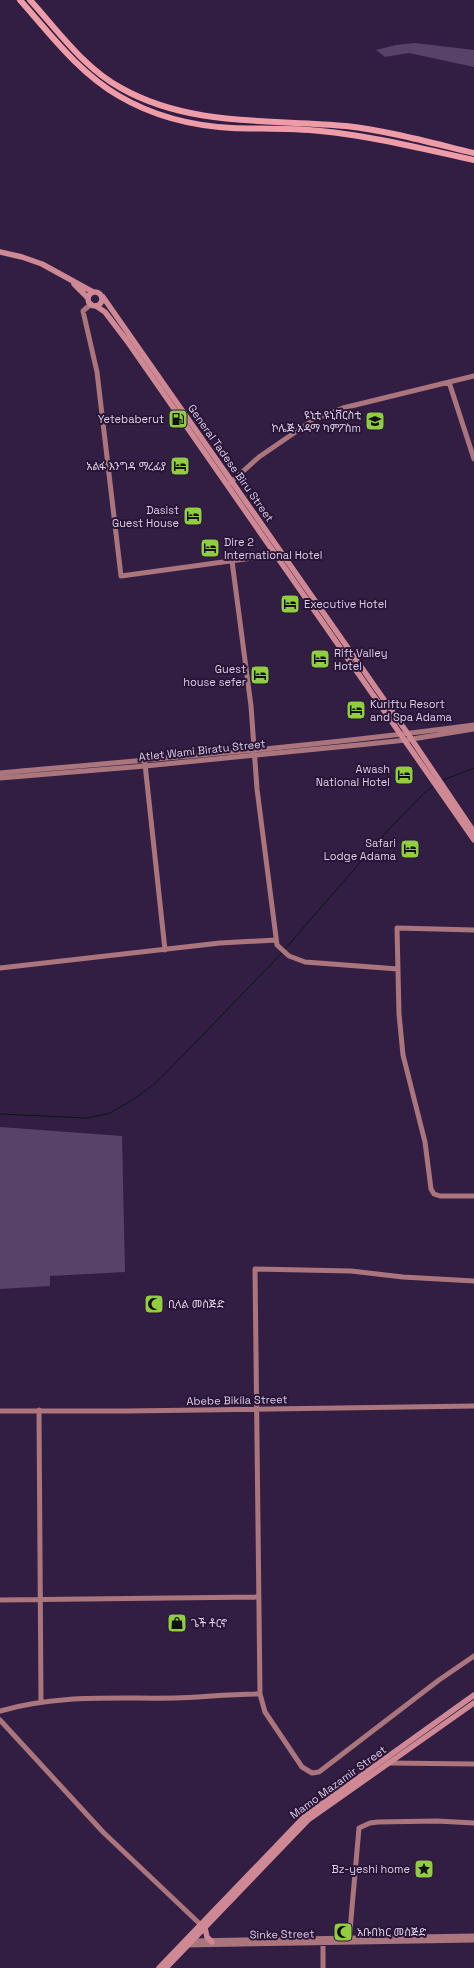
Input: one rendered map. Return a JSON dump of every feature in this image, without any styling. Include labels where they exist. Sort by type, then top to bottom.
[{"type":"highway","points":[[20,0],[66,52],[90,75],[120,97],[165,116],[230,128],[318,130],[347,134],[383,140],[474,160]]},
{"type":"highway","points":[[30,0],[89,65],[120,88],[155,104],[196,114],[229,119],[349,127],[474,153]]},
{"type":"main road","points":[[0,252],[22,257],[42,264],[71,281],[93,292],[100,293],[103,297],[102,302],[93,305],[71,281]]},
{"type":"main road","points":[[88,298],[93,292]]},
{"type":"main road","name":"General Tadese Biru Street","points":[[103,297],[229,483],[441,788]]},
{"type":"main road","name":"General Tadese Biru Street","points":[[93,305],[104,312],[127,340],[229,483]]},
{"type":"main road","points":[[441,788],[474,832]]},
{"type":"main road","points":[[441,788],[474,840]]},
{"type":"main road","name":"Mamo Mazamir Street","points":[[159,1968],[187,1943],[308,1820],[474,1695]]},
{"type":"main road","name":"Mamo Mazamir Street","points":[[387,1762],[474,1703]]},
{"type":"main road","points":[[203,1927],[207,1937],[212,1942]]},
{"type":"main road","name":"Mamo Mazamir Street","points":[[166,1968],[187,1943]]},
{"type":"street","points":[[93,305],[83,311],[97,372],[121,576],[279,555]]},
{"type":"street","points":[[229,483],[259,457],[313,420],[343,408],[474,376]]},
{"type":"street","points":[[449,382],[474,459]]},
{"type":"street","points":[[232,561],[276,942],[289,956],[305,962],[398,969]]},
{"type":"street","points":[[407,737],[474,725]]},
{"type":"street","points":[[407,737],[474,729]]},
{"type":"street","name":"Atlet Wami Biratu Street","points":[[0,778],[145,766],[255,752],[407,737]]},
{"type":"street","name":"Atlet Wami Biratu Street","points":[[0,773],[94,766],[144,759],[255,752]]},
{"type":"street","points":[[144,759],[165,950]]},
{"type":"street","points":[[474,930],[397,928],[399,1014],[402,1055],[425,1142],[432,1192],[440,1196],[474,1196]]},
{"type":"street","points":[[0,968],[220,943],[276,942]]},
{"type":"street","points":[[474,1281],[403,1277],[351,1271],[255,1269],[260,1694],[265,1712],[302,1767],[312,1773],[319,1772],[474,1656]]},
{"type":"street","name":"Abebe Bikila Street","points":[[0,1411],[257,1410],[354,1407],[474,1406]]},
{"type":"street","points":[[39,1410],[41,1701]]},
{"type":"street","points":[[0,1600],[259,1597]]},
{"type":"street","points":[[0,1711],[41,1701],[175,1698],[260,1694]]},
{"type":"street","points":[[0,1720],[103,1832],[203,1927]]},
{"type":"street","points":[[387,1762],[474,1764]]},
{"type":"street","points":[[350,1941],[359,1828],[370,1823],[378,1822],[437,1821],[474,1823]]},
{"type":"street","name":"Sinke Street","points":[[187,1943],[323,1943],[474,1936]]},
{"type":"street","name":"Sinke Street","points":[[187,1943],[474,1940]]},
{"type":"street","points":[[323,1943],[323,1968]]},
{"type":"shaded area","points":[[415,43],[474,50],[474,67],[409,53],[385,57],[376,50],[396,45]]},
{"type":"shaded area","points":[[0,1127],[122,1136],[125,1272],[50,1276],[50,1286],[0,1289]]},
{"type":"waterway","points":[[443,780],[474,768]]},
{"type":"waterway","points":[[285,949],[390,828],[424,793],[434,786]]},
{"type":"waterway","points":[[0,1114],[86,1118],[108,1114],[134,1099],[158,1081],[282,953]]},
{"type":"place","name":"Yetebaberut","points":[[178,419]]},
{"type":"place","name":"ዩኒቲ ዩኒቨርስቲ ኮሌጅ አዳማ ካምፖስm","points":[[375,421]]},
{"type":"place","name":"አልፋ እንግዳ ማረፊያ","points":[[180,466]]},
{"type":"place","name":"Dasist Guest House","points":[[193,516]]},
{"type":"place","name":"Dire 2 International Hotel","points":[[210,548]]},
{"type":"place","name":"Executive Hotel","points":[[290,604]]},
{"type":"place","name":"Rift Valley Hotel","points":[[320,659]]},
{"type":"place","name":"Guest house sefer","points":[[260,675]]},
{"type":"place","name":"Kuriftu Resort and Spa Adama","points":[[356,710]]},
{"type":"place","name":"Awash National Hotel","points":[[404,775]]},
{"type":"place","name":"Safari Lodge Adama","points":[[410,849]]},
{"type":"place","name":"ቢላል መስጅድ","points":[[154,1304]]},
{"type":"place","name":"ጌች ቶርኖ","points":[[177,1623]]},
{"type":"place","name":"Bz-yeshi home","points":[[424,1869]]},
{"type":"place","name":"አቡበክር መስጅድ","points":[[343,1932]]}]
